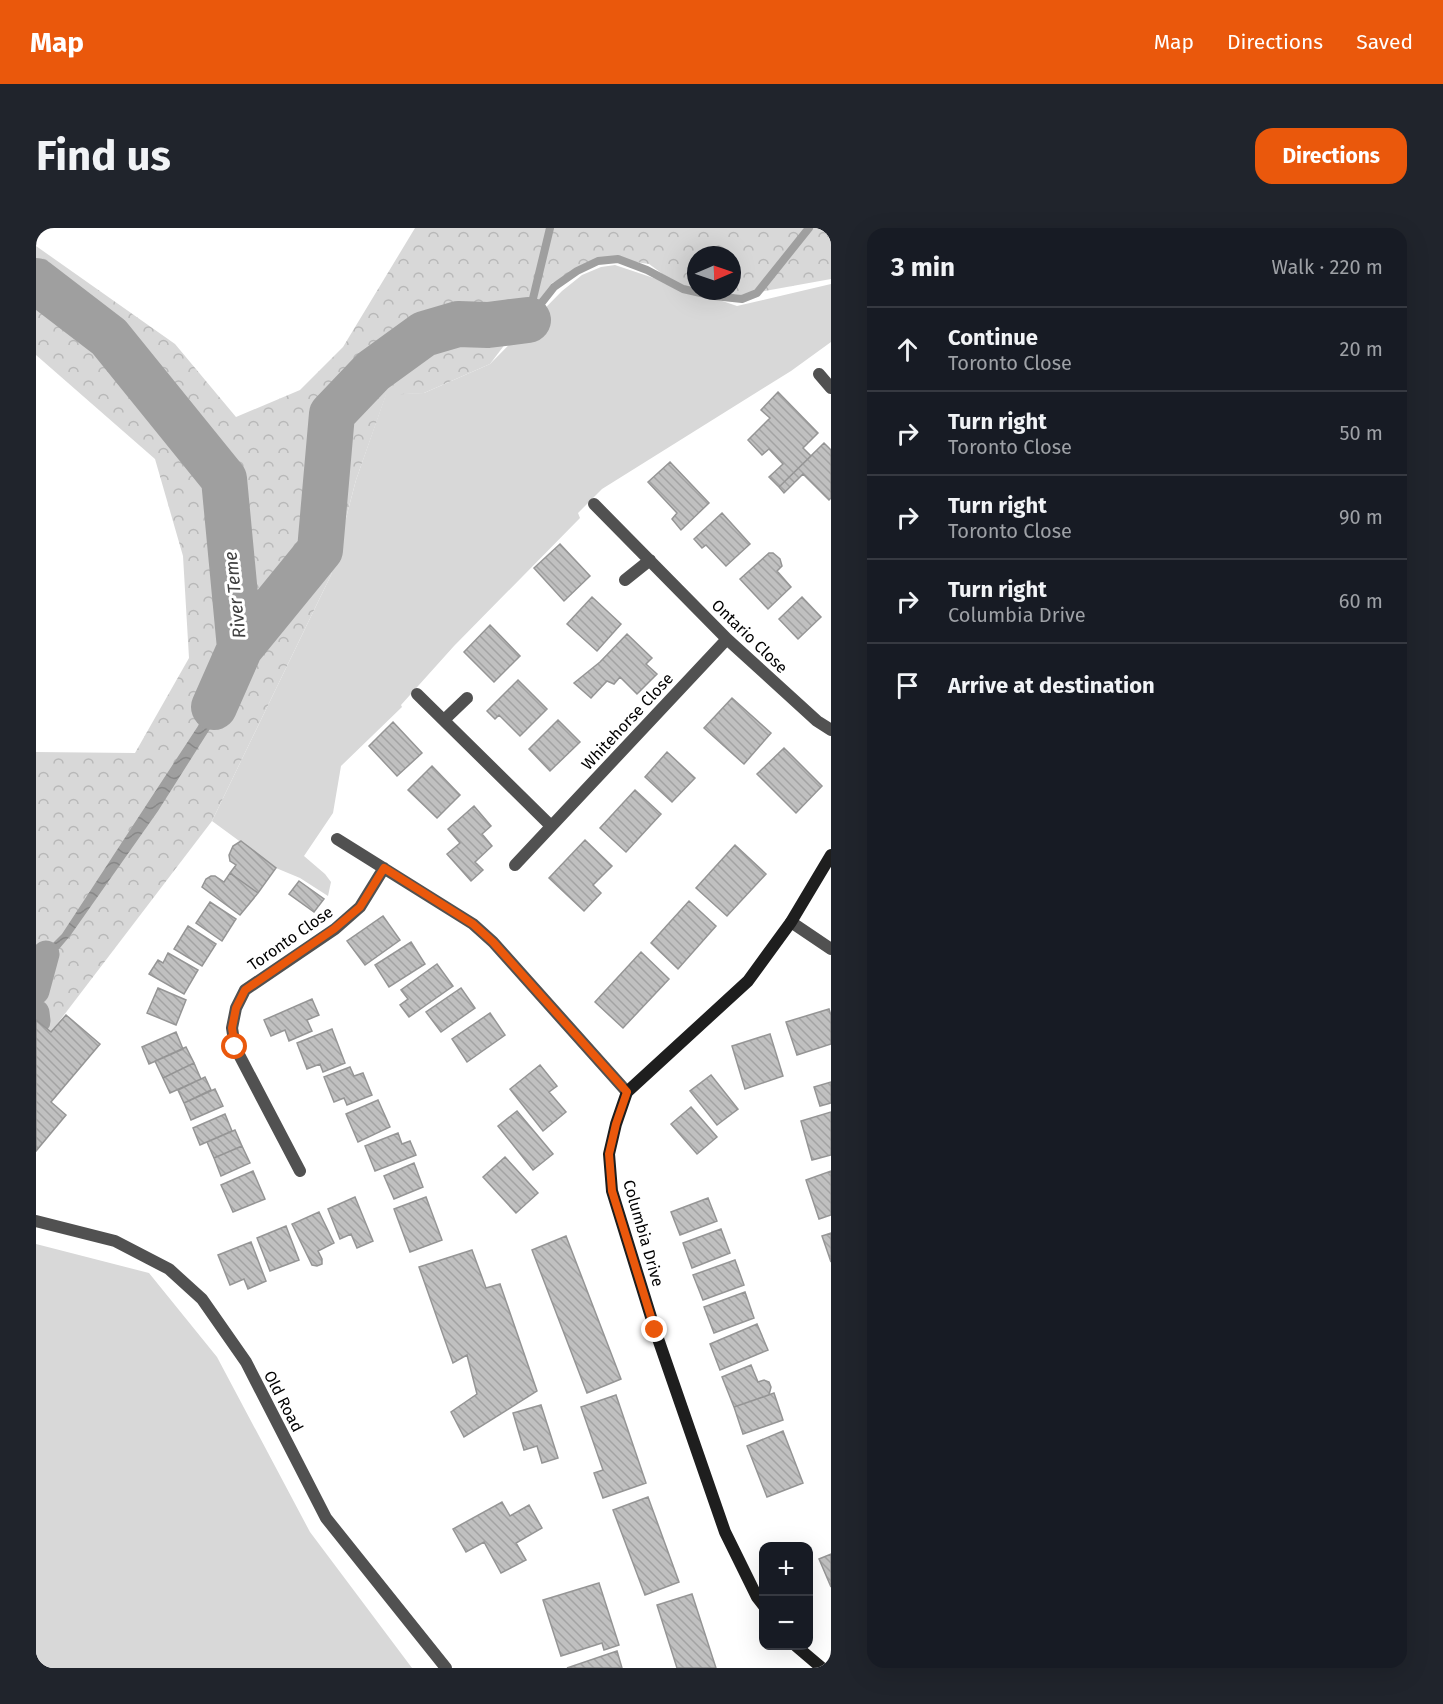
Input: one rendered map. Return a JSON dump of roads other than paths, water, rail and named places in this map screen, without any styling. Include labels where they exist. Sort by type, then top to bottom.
[{"type":"street","points":[[819,374],[831,388]]},
{"type":"street","name":"Ontario Close","points":[[594,504],[727,639],[817,721],[831,730]]},
{"type":"street","points":[[625,580],[650,560]]},
{"type":"street","name":"Whitehorse Close","points":[[515,865],[727,639]]},
{"type":"street","points":[[417,694],[551,826]]},
{"type":"street","points":[[444,720],[467,698]]},
{"type":"street","points":[[337,839],[473,924],[493,942],[627,1092]]},
{"type":"street","name":"Columbia Drive","points":[[759,1600],[725,1532],[655,1330],[612,1191],[609,1154],[627,1092],[748,981],[791,922],[831,855]]},
{"type":"street","name":"Toronto Close","points":[[300,1171],[235,1047],[232,1028],[236,1008],[245,990],[334,929],[360,907],[384,868]]},
{"type":"street","points":[[791,922],[831,949]]},
{"type":"street","name":"Old Road","points":[[36,1221],[115,1241],[169,1269],[201,1299],[246,1362],[326,1518],[446,1668]]},
{"type":"street","points":[[801,1650],[822,1668]]},
{"type":"water","points":[[233,645],[244,650],[215,721],[158,811],[70,936],[59,949],[36,963],[36,954],[44,952],[62,934],[198,726]]},
{"type":"waterway","points":[[529,315],[550,228]]},
{"type":"waterway","points":[[528,320],[554,287],[577,271],[598,261],[618,259],[647,270],[683,289],[742,299],[757,293],[809,228]]},
{"type":"waterway","name":"River Teme","points":[[36,281],[109,337],[224,479],[240,648],[214,707]]},
{"type":"waterway","points":[[240,648],[320,550],[332,414],[373,371],[424,334],[458,324],[488,325],[528,320]]},
{"type":"waterway","points":[[36,991],[46,954]]},
{"type":"waterway","points":[[36,1013],[37,1021]]}]
